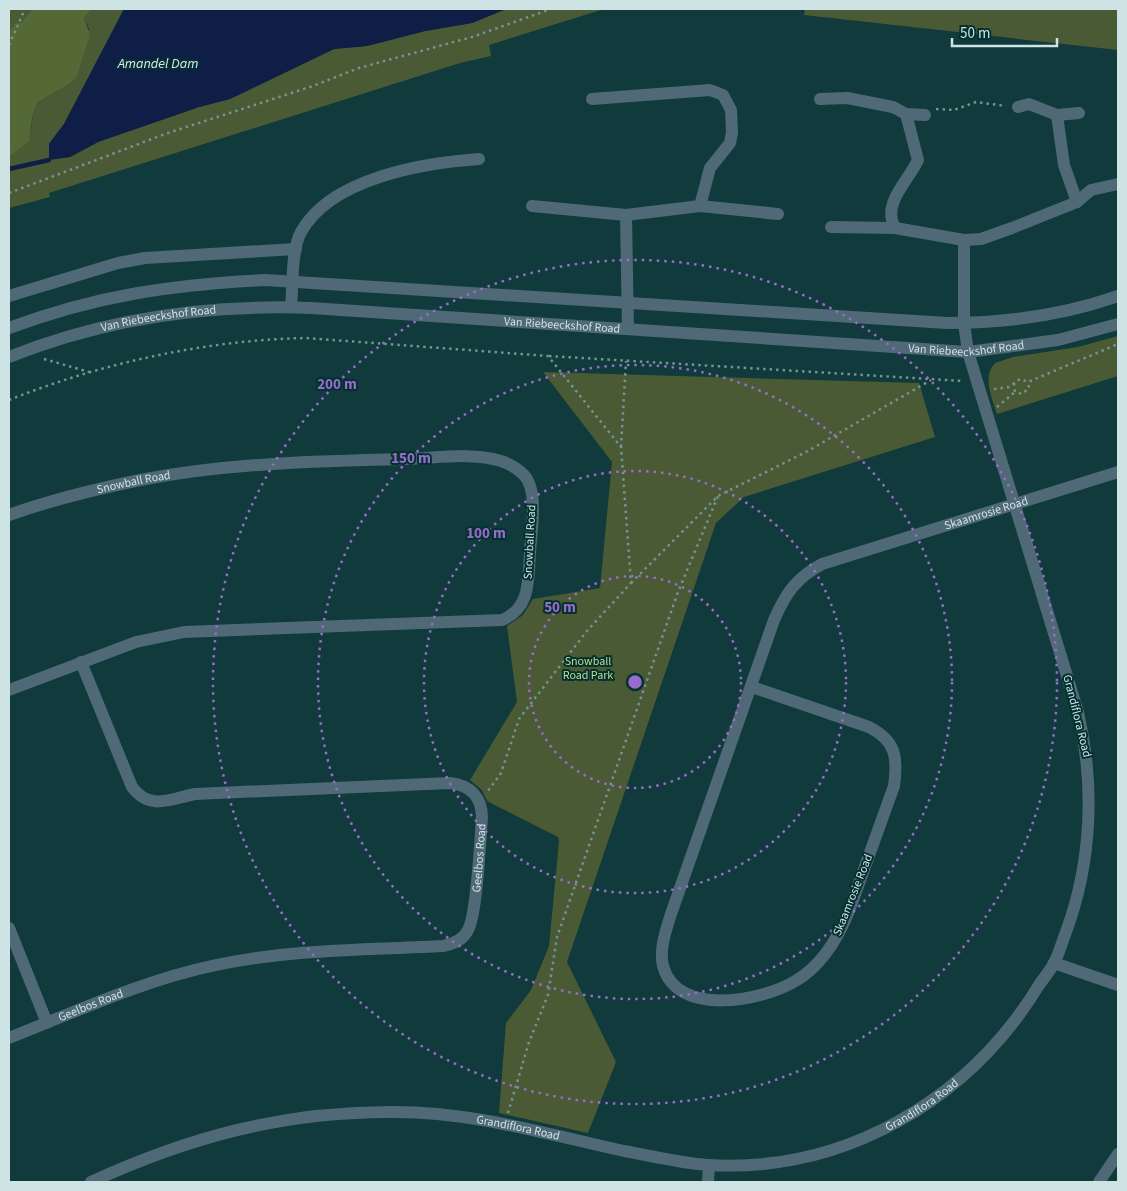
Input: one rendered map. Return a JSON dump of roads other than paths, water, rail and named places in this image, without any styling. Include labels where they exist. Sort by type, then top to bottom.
[{"type":"street","points":[[592,99],[710,90],[723,95],[731,110],[732,132],[730,143],[710,168],[700,206]]},
{"type":"street","points":[[820,99],[847,98],[867,101],[894,107],[906,114],[925,115]]},
{"type":"street","points":[[1018,107],[1030,104],[1057,115],[1079,113]]},
{"type":"street","points":[[895,228],[890,216],[897,193],[918,160],[909,135],[906,114]]},
{"type":"street","points":[[1057,115],[1064,166],[1077,202]]},
{"type":"street","points":[[291,308],[296,249],[301,232],[333,199],[400,170],[479,159]]},
{"type":"street","points":[[831,227],[895,228],[964,240],[989,236],[1077,202],[1091,190],[1118,184]]},
{"type":"street","points":[[532,206],[626,215],[700,206],[778,214]]},
{"type":"street","points":[[626,215],[628,329]]},
{"type":"street","name":"Grandiflora Road","points":[[91,1182],[183,1144],[224,1132],[285,1119],[322,1115],[395,1112],[468,1117],[504,1123],[658,1158],[709,1165],[748,1164],[802,1157],[856,1141],[906,1118],[952,1086],[994,1048],[1028,1004],[1054,963],[1071,918],[1086,849],[1089,818],[1088,763],[1078,712],[968,352],[964,323],[964,240]]},
{"type":"street","points":[[9,296],[118,263],[145,258],[296,249]]},
{"type":"street","name":"Van Riebeeckshof Road","points":[[9,328],[83,303],[145,290],[212,283],[293,280],[964,323],[1062,312],[1118,296]]},
{"type":"street","name":"Van Riebeeckshof Road","points":[[9,357],[92,329],[158,315],[231,307],[291,308],[968,352],[1044,342],[1118,324]]},
{"type":"street","name":"Snowball Road","points":[[9,515],[34,506],[148,479],[195,472],[318,462],[485,458],[501,461],[514,467],[525,477],[533,503],[528,590],[522,605],[502,620],[184,632],[136,642],[9,690]]},
{"type":"street","name":"Skaamrosie Road","points":[[752,687],[882,733],[891,744],[895,758],[894,786],[841,931],[816,965],[798,980],[776,991],[731,1001],[708,999],[691,995],[677,987],[667,976],[662,951],[674,906],[774,620],[782,601],[793,585],[804,574],[822,564],[1118,472]]},
{"type":"street","name":"Geelbos Road","points":[[9,1038],[156,981],[233,962],[295,954],[451,945],[464,936],[471,926],[482,818],[480,803],[476,795],[464,786],[450,783],[195,794],[165,801],[146,801],[138,796],[132,788],[80,662]]},
{"type":"street","points":[[9,928],[47,1023]]},
{"type":"street","points":[[1054,963],[1118,985]]},
{"type":"street","points":[[1099,1182],[1118,1154]]},
{"type":"street","points":[[708,1182],[709,1165]]},
{"type":"water","name":"Amandel Dam","points":[[124,9],[506,9],[472,23],[425,31],[367,46],[334,49],[230,99],[199,107],[98,142],[70,157],[49,160],[49,144],[64,124]]},
{"type":"waterway","points":[[9,169],[49,160]]},
{"type":"park label","name":"Snowball Road Park","points":[[588,668]]}]
